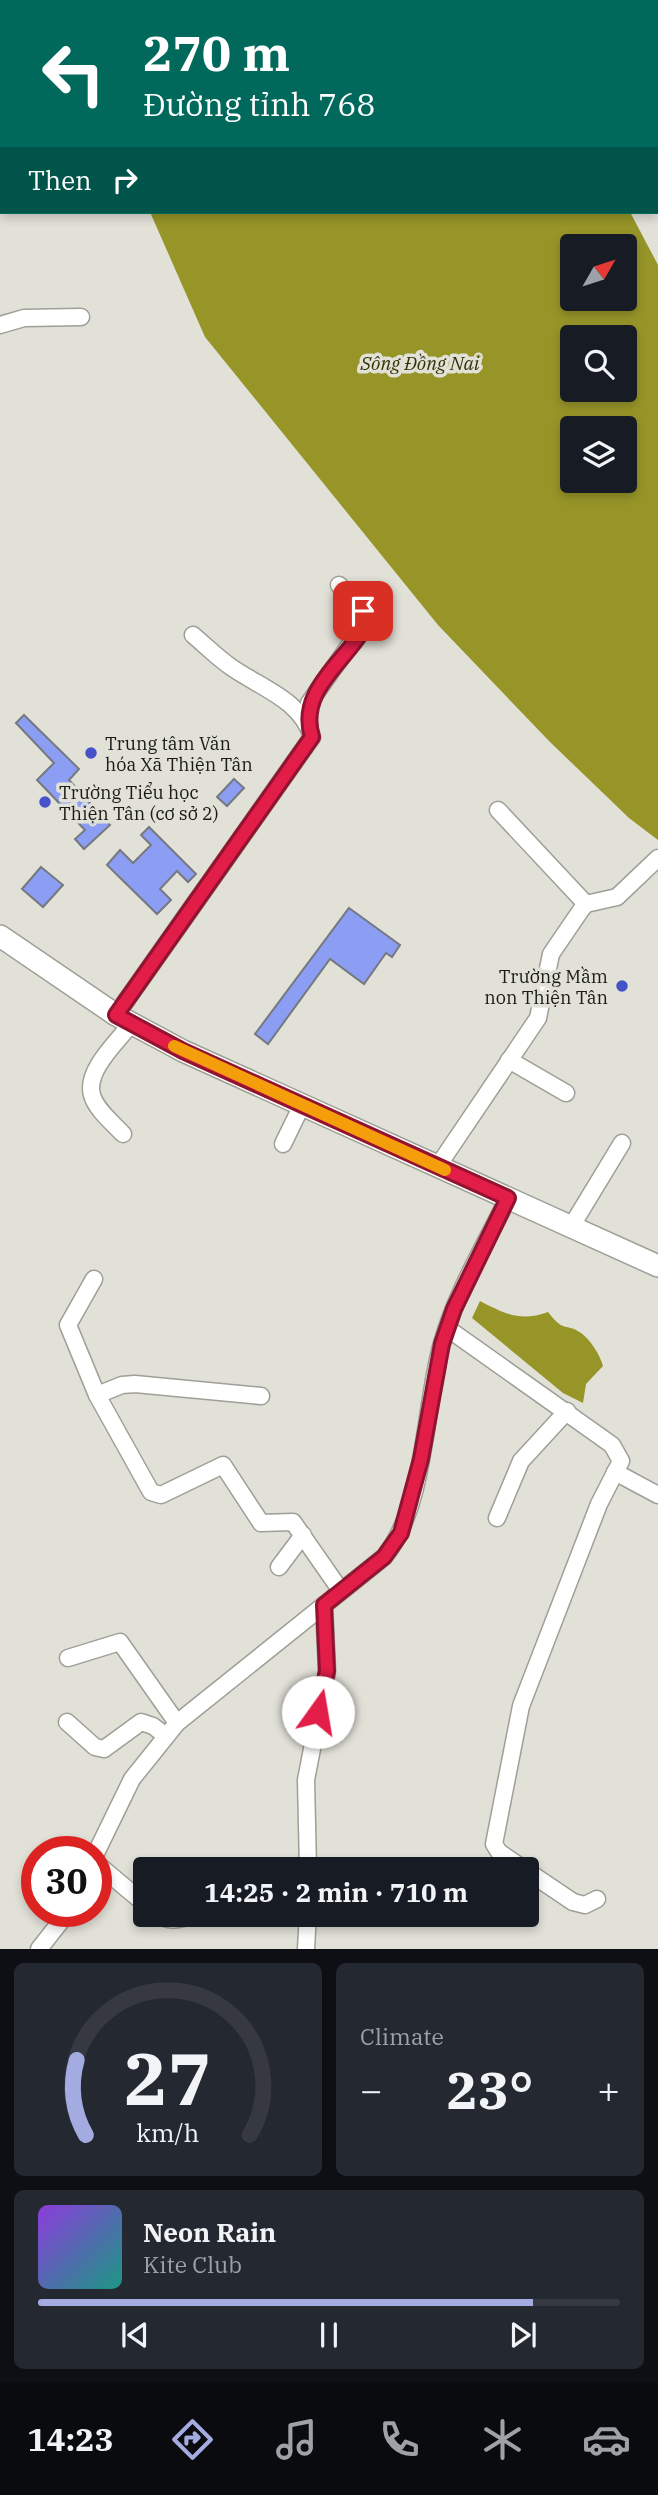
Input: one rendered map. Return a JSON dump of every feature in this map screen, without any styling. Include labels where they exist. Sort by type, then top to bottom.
[{"type":"main road","points":[[0,936],[123,1020],[302,1105],[658,1266]]},
{"type":"street","points":[[0,325],[24,318],[81,317]]},
{"type":"street","points":[[307,721],[309,703],[366,622],[359,606],[339,585]]},
{"type":"street","points":[[124,1135],[92,1096],[92,1081],[98,1068],[123,1020],[312,737],[307,721],[298,709],[228,666],[193,635]]},
{"type":"street","points":[[498,810],[586,904]]},
{"type":"street","points":[[438,1166],[538,1018],[551,954],[586,904],[617,897],[658,858]]},
{"type":"street","points":[[509,1060],[566,1093]]},
{"type":"street","points":[[284,1144],[302,1105]]},
{"type":"street","points":[[571,1227],[622,1143]]},
{"type":"street","points":[[104,1836],[132,1779],[177,1723],[384,1557],[401,1533],[421,1459],[447,1328],[508,1198]]},
{"type":"street","points":[[94,1279],[68,1325],[97,1395],[151,1492],[160,1495],[223,1465],[261,1523],[293,1522],[341,1591]]},
{"type":"street","points":[[447,1328],[567,1411],[618,1451],[621,1461],[599,1504],[570,1585],[533,1670],[511,1743],[494,1843],[499,1852],[506,1857]]},
{"type":"street","points":[[97,1395],[122,1385],[135,1384],[261,1396]]},
{"type":"street","points":[[497,1518],[521,1461],[567,1411]]},
{"type":"street","points":[[615,1472],[658,1495]]},
{"type":"street","points":[[279,1567],[303,1535]]},
{"type":"street","points":[[308,1857],[306,1780],[327,1671],[324,1605]]},
{"type":"street","points":[[68,1658],[120,1642],[177,1723]]},
{"type":"street","points":[[67,1722],[95,1747],[104,1749],[141,1722],[153,1726],[166,1736]]},
{"type":"street","points":[[112,1876],[133,1894]]},
{"type":"street","points":[[539,1880],[572,1902],[586,1905],[597,1899]]},
{"type":"street","points":[[39,1949],[56,1927]]},
{"type":"street","points":[[306,1949],[307,1927]]},
{"type":"water","name":"Sông Đồng Nai","points":[[151,214],[631,214],[658,265],[658,840],[629,818],[550,742],[438,625],[205,337]]},
{"type":"water","points":[[480,1301],[513,1315],[530,1316],[548,1312],[562,1325],[584,1336],[600,1357],[603,1366],[586,1384],[583,1403],[563,1393],[472,1318]]},
{"type":"building","points":[[24,715],[79,769],[69,780],[110,825],[84,849],[75,839],[85,830],[37,780],[54,763],[16,723]]},
{"type":"building","points":[[234,779],[244,788],[227,806],[217,797]]},
{"type":"building","points":[[149,827],[196,874],[188,882],[177,871],[160,889],[171,900],[157,914],[107,865],[120,850],[133,863],[151,845],[141,835]]},
{"type":"building","points":[[41,867],[63,885],[43,907],[22,889]]},
{"type":"building","points":[[349,908],[400,945],[392,957],[386,953],[364,984],[330,959],[268,1044],[255,1034]]},
{"type":"slow traffic","points":[[174,1046],[445,1170]]},
{"type":"place","name":"Trung tâm Văn hóa Xã Thiện Tân","points":[[91,753]]},
{"type":"place","name":"Trường Tiểu học Thiện Tân (cơ sở 2)","points":[[45,802]]},
{"type":"place","name":"Trường Mầm non Thiện Tân","points":[[622,986]]},
{"type":"route","points":[[318,1712],[327,1671],[324,1605],[384,1557],[401,1533],[421,1459],[442,1344],[454,1309],[508,1198],[183,1051],[116,1015],[312,737],[307,721],[309,703],[365,627],[366,616],[363,611]]}]
